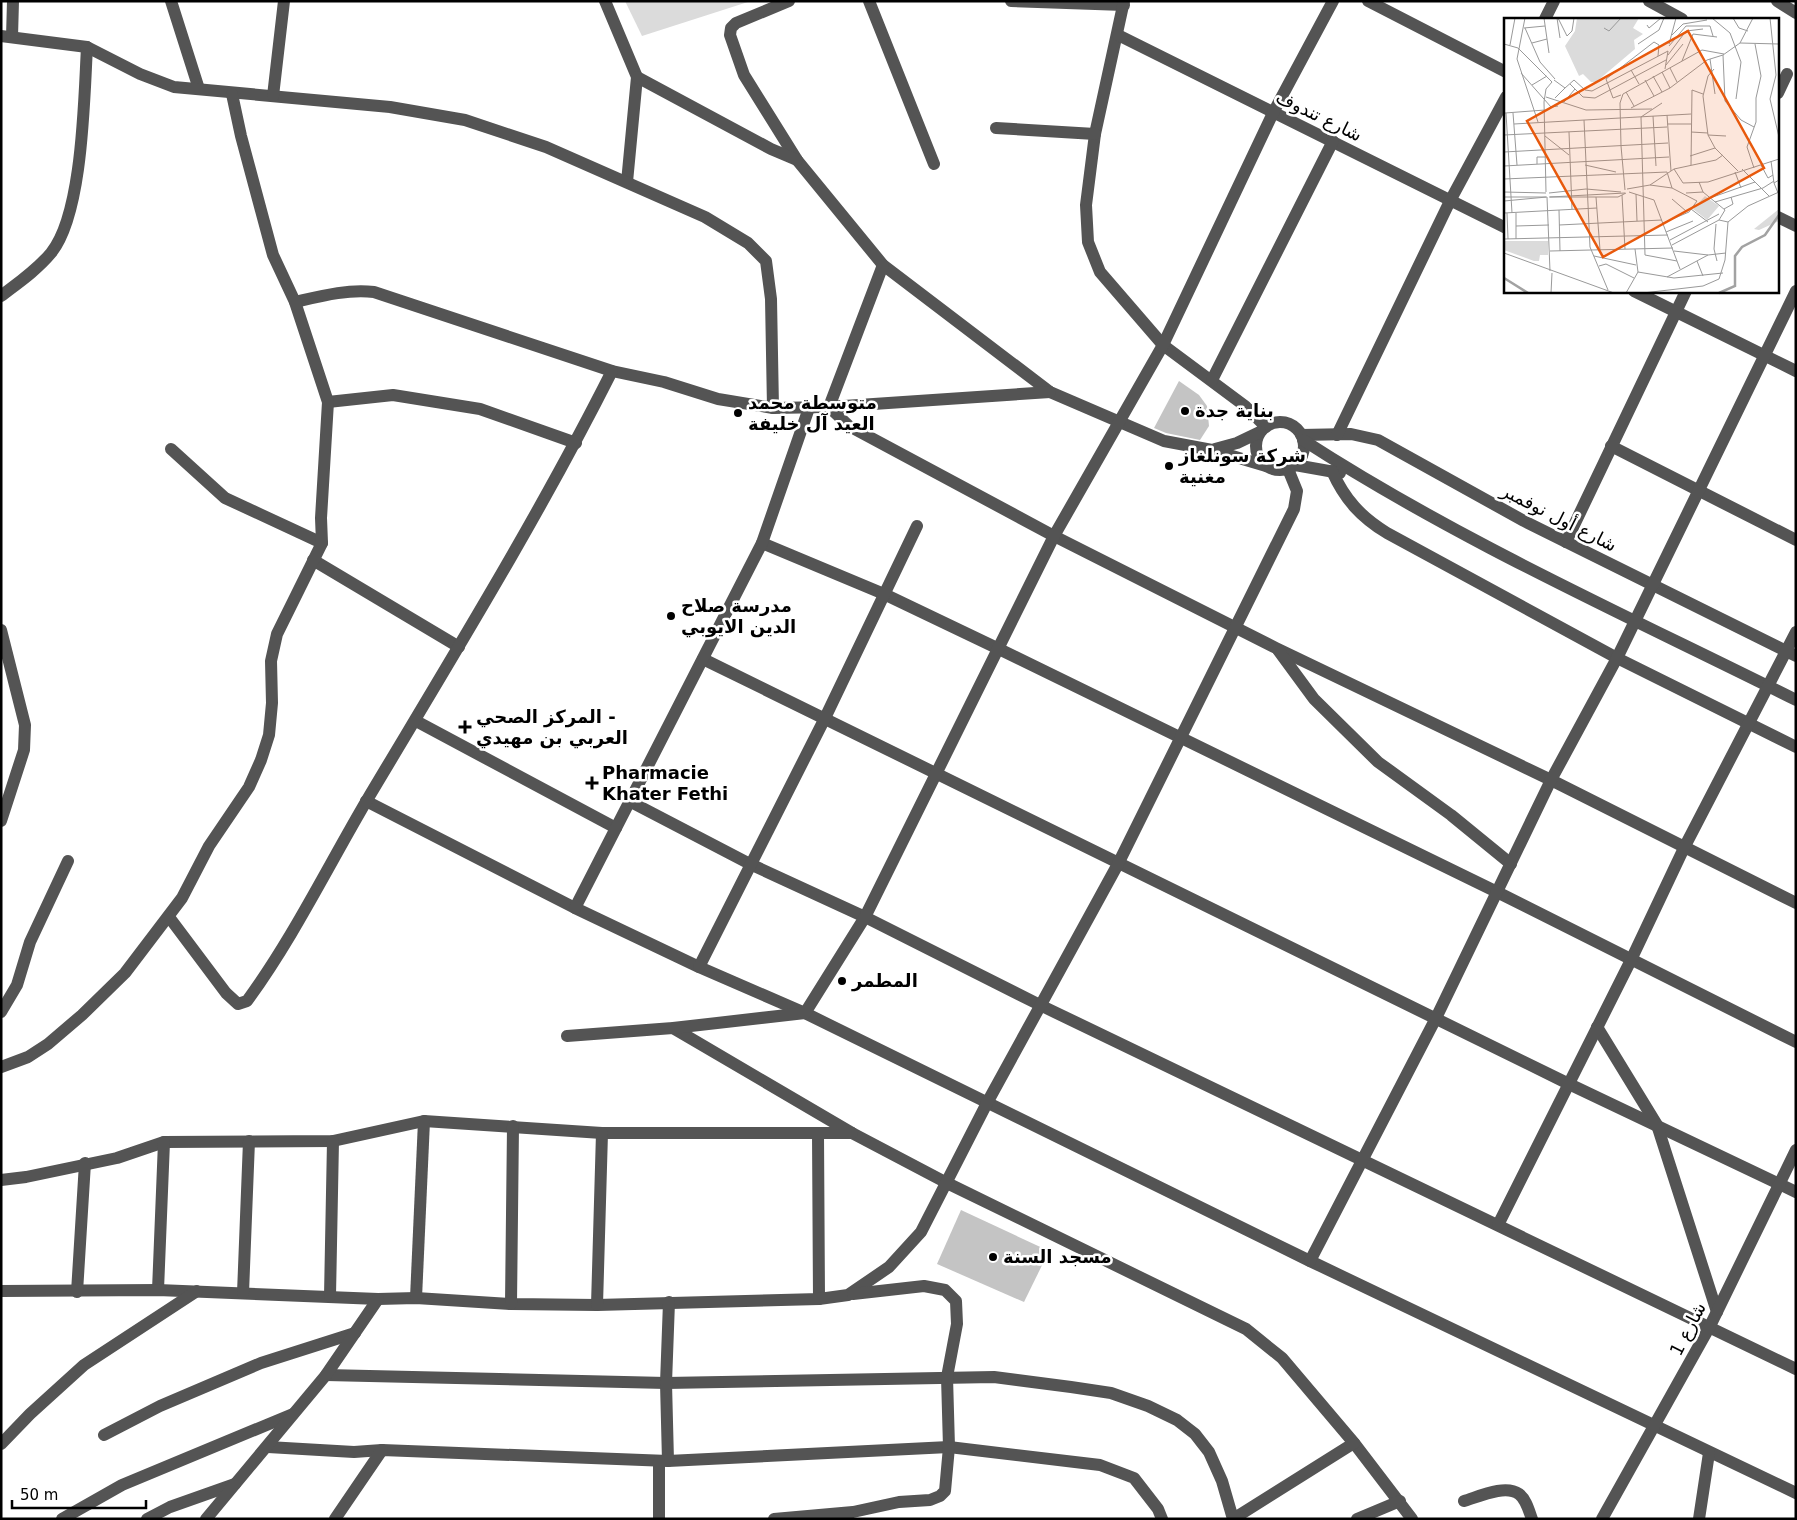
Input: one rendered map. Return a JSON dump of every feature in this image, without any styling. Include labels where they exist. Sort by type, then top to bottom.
[{"type":"street","points":[[13,1],[6,37],[87,48],[174,88],[390,107],[465,120],[546,147],[705,217],[748,243],[766,261],[772,299],[774,408]]},
{"type":"street","points":[[171,1],[198,89]]},
{"type":"street","points":[[273,96],[284,1]]},
{"type":"street","points":[[605,1],[637,77],[627,182]]},
{"type":"street","points":[[789,1],[736,23],[731,28],[730,35],[744,75],[797,160],[883,265],[1050,392],[1120,424],[1164,441],[1212,450],[1273,469],[1291,467],[1362,478]]},
{"type":"street","points":[[869,1],[934,164]]},
{"type":"street","points":[[1011,1],[1124,3],[1095,134],[1086,205],[1088,242],[1100,272],[1162,345],[1246,406],[1263,429]]},
{"type":"street","points":[[805,1013],[865,917],[1054,536],[1120,424],[1162,345],[1272,113],[1333,1]]},
{"type":"street","points":[[1368,1],[1504,71]]},
{"type":"street","points":[[1546,18],[1554,1]]},
{"type":"street","points":[[1649,1],[1680,18]]},
{"type":"street","points":[[1778,1],[1796,13]]},
{"type":"street","name":"شارع تندوف","points":[[1118,35],[1504,227]]},
{"type":"street","points":[[1,296],[30,274],[51,252],[68,216],[83,130],[87,48]]},
{"type":"street","points":[[1780,89],[1787,74]]},
{"type":"street","points":[[637,77],[771,149],[797,160]]},
{"type":"street","points":[[1,1067],[28,1057],[48,1044],[82,1014],[125,973],[182,898],[209,846],[249,788],[261,760],[269,735],[272,703],[271,661],[277,634],[322,544],[321,518],[328,402],[295,302],[273,255],[241,136],[232,94]]},
{"type":"street","points":[[1337,435],[1450,201],[1504,101]]},
{"type":"street","points":[[996,128],[1095,134]]},
{"type":"street","points":[[1212,380],[1333,141]]},
{"type":"street","points":[[1780,218],[1796,226]]},
{"type":"street","points":[[829,407],[883,265]]},
{"type":"street","points":[[295,302],[337,292],[358,290],[374,292],[612,371],[664,382],[718,399],[774,408],[829,407],[1050,392]]},
{"type":"street","points":[[1636,292],[1796,371]]},
{"type":"street","points":[[1566,542],[1686,292]]},
{"type":"street","points":[[1310,1261],[1436,1018],[1551,780],[1617,658],[1796,292]]},
{"type":"street","points":[[169,917],[226,993],[238,1004],[243,1004],[269,970],[298,924],[366,801],[416,721],[576,443],[612,371]]},
{"type":"street","points":[[328,402],[394,395],[480,409],[576,443]]},
{"type":"street","points":[[829,407],[849,426],[1054,536],[1276,648],[1551,780],[1796,903]]},
{"type":"street","points":[[575,908],[631,802],[762,543],[809,408]]},
{"type":"street","points":[[1212,450],[1237,443],[1272,424],[1285,423],[1292,425],[1302,437],[1362,478],[1511,559],[1796,700]]},
{"type":"street","points":[[1263,429],[1256,446],[1257,454],[1266,466]]},
{"type":"street","name":"شارع أول نوفمبر","points":[[1302,437],[1351,434],[1378,440],[1524,521],[1791,654]]},
{"type":"street","points":[[1291,467],[1303,454],[1302,437]]},
{"type":"street","points":[[1611,446],[1796,540]]},
{"type":"street","points":[[171,449],[225,498],[322,544]]},
{"type":"street","points":[[848,1295],[890,1267],[921,1232],[987,1103],[1042,1006],[1118,864],[1181,740],[1296,503],[1297,491],[1291,467]]},
{"type":"street","points":[[1332,472],[1341,492],[1354,509],[1370,523],[1617,658],[1796,747]]},
{"type":"street","points":[[699,967],[825,718],[917,526]]},
{"type":"street","points":[[762,543],[884,594],[998,649],[1181,740],[1497,892],[1796,1042]]},
{"type":"street","points":[[313,560],[459,646]]},
{"type":"street","points":[[1,630],[25,725],[24,750],[1,821]]},
{"type":"street","points":[[1498,1225],[1631,960],[1684,848],[1748,723],[1769,686],[1791,654],[1796,632]]},
{"type":"street","points":[[1276,648],[1314,700],[1378,762],[1451,815],[1510,864]]},
{"type":"street","points":[[703,659],[1569,1084],[1796,1192]]},
{"type":"street","points":[[416,721],[616,828]]},
{"type":"street","points":[[366,801],[575,908],[699,967],[805,1013],[1310,1261],[1796,1493]]},
{"type":"street","points":[[631,802],[750,864],[865,917],[1042,1006],[1710,1326],[1796,1370]]},
{"type":"street","points":[[1,1012],[17,985],[30,942],[68,861]]},
{"type":"street","points":[[567,1036],[673,1028],[805,1013]]},
{"type":"street","points":[[1596,1027],[1657,1125],[1717,1312]]},
{"type":"street","points":[[673,1028],[852,1133],[947,1183],[1246,1328],[1282,1358],[1354,1443],[1412,1519]]},
{"type":"street","points":[[1,1180],[26,1177],[85,1163],[117,1158],[164,1142],[334,1141],[424,1121],[602,1133],[852,1133]]},
{"type":"street","points":[[416,1298],[424,1121]]},
{"type":"street","points":[[511,1304],[513,1126]]},
{"type":"street","points":[[597,1305],[602,1133]]},
{"type":"street","points":[[818,1134],[818,1299]]},
{"type":"street","points":[[243,1293],[249,1141]]},
{"type":"street","points":[[330,1296],[334,1141]]},
{"type":"street","points":[[158,1290],[164,1142]]},
{"type":"street","name":"شارع 1","points":[[1602,1519],[1656,1426],[1710,1326],[1796,1150]]},
{"type":"street","points":[[77,1292],[85,1163]]},
{"type":"street","points":[[1,1291],[158,1290],[378,1299],[416,1298],[511,1304],[597,1305],[818,1299],[924,1286],[945,1290],[956,1301],[958,1309],[947,1377],[949,1447],[945,1491],[940,1496],[930,1500],[898,1502],[853,1512],[774,1519]]},
{"type":"street","points":[[1,1444],[30,1414],[84,1365],[198,1292]]},
{"type":"street","points":[[206,1519],[268,1447],[326,1375],[378,1299]]},
{"type":"street","points":[[659,1519],[664,1461],[669,1302]]},
{"type":"street","points":[[104,1435],[160,1406],[252,1367],[355,1334]]},
{"type":"street","points":[[326,1375],[666,1383],[994,1376],[1110,1393],[1148,1406],[1177,1420],[1195,1434],[1209,1452],[1222,1481],[1232,1519],[1354,1443]]},
{"type":"street","points":[[62,1519],[122,1485],[296,1413]]},
{"type":"street","points":[[268,1447],[354,1452],[382,1450],[664,1461],[949,1447],[1100,1465],[1134,1478],[1158,1508],[1162,1519]]},
{"type":"street","points":[[335,1519],[382,1450]]},
{"type":"street","points":[[1699,1519],[1709,1453]]},
{"type":"street","points":[[146,1519],[170,1507],[235,1484]]},
{"type":"street","points":[[1464,1501],[1491,1493],[1508,1491],[1518,1493],[1525,1501],[1532,1519]]},
{"type":"street","points":[[1357,1519],[1400,1501]]},
{"type":"shaded area","points":[[625,1],[751,1],[642,36]]},
{"type":"building","name":"بناية جدة","points":[[1179,381],[1199,395],[1207,406],[1209,426],[1200,440],[1166,433],[1154,428]]},
{"type":"building","name":"مسجد السنة","points":[[961,1210],[1049,1251],[1024,1302],[937,1264]]},
{"type":"place","name":"بناية جدة","points":[[1185,411]]},
{"type":"place","name":"متوسطة محمد العيد آل خليفة","points":[[738,413]]},
{"type":"place","name":"شركة سونلغاز مغنية","points":[[1169,466]]},
{"type":"place","name":"مدرسة صلاح الدين الايوبي","points":[[671,616]]},
{"type":"place","name":"المركز الصحي - العربي بن مهيدي","points":[[465,727]]},
{"type":"place","name":"Pharmacie Khater Fethi","points":[[592,783]]},
{"type":"place","name":"المطمر","points":[[842,981]]},
{"type":"place","name":"مسجد السنة","points":[[993,1257]]}]
